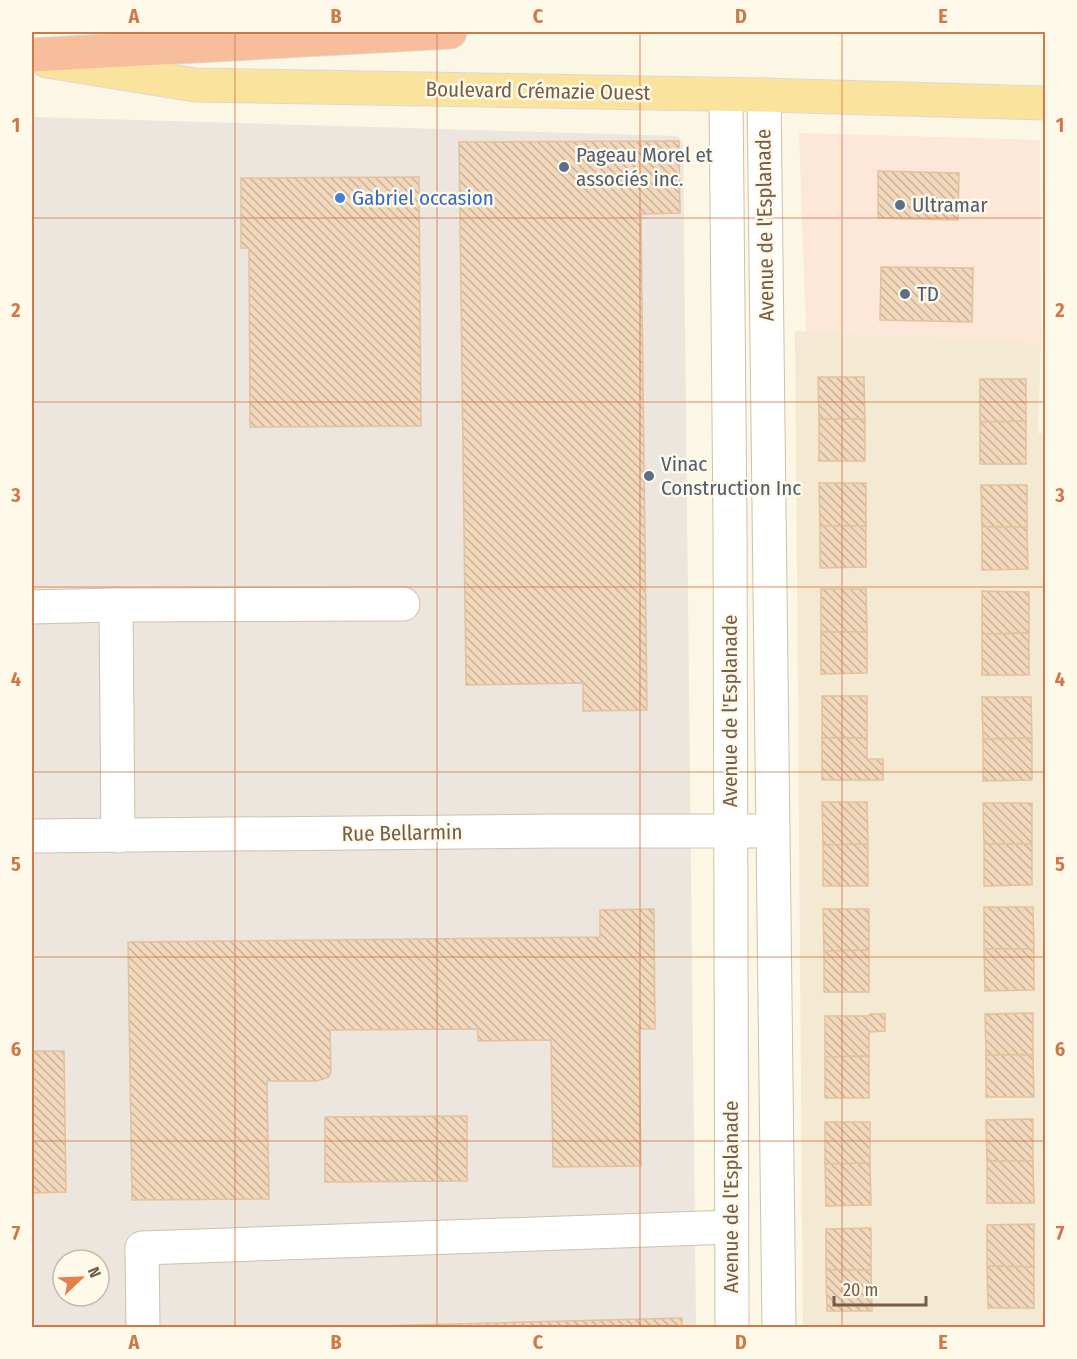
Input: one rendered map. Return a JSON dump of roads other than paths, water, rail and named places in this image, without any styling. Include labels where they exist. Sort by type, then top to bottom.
[{"type":"highway","points":[[32,57],[450,32]]},
{"type":"main road","name":"Boulevard Crémazie Ouest","points":[[32,57],[195,85],[764,95],[1046,103]]},
{"type":"street","name":"Avenue de l'Esplanade","points":[[726,95],[732,1328]]},
{"type":"street","name":"Avenue de l'Esplanade","points":[[764,95],[779,1328]]},
{"type":"street","points":[[32,607],[403,604]]},
{"type":"street","points":[[116,605],[118,836]]},
{"type":"street","name":"Rue Bellarmin","points":[[32,836],[772,831]]},
{"type":"street","points":[[143,1328],[142,1248],[731,1227]]},
{"type":"place","name":"Pageau Morel et associés inc.","points":[[564,167]]},
{"type":"place","name":"Gabriel occasion","points":[[340,198]]},
{"type":"place","name":"Ultramar","points":[[900,205]]},
{"type":"place","name":"TD","points":[[905,294]]},
{"type":"place","name":"Vinac Construction Inc","points":[[649,476]]}]
